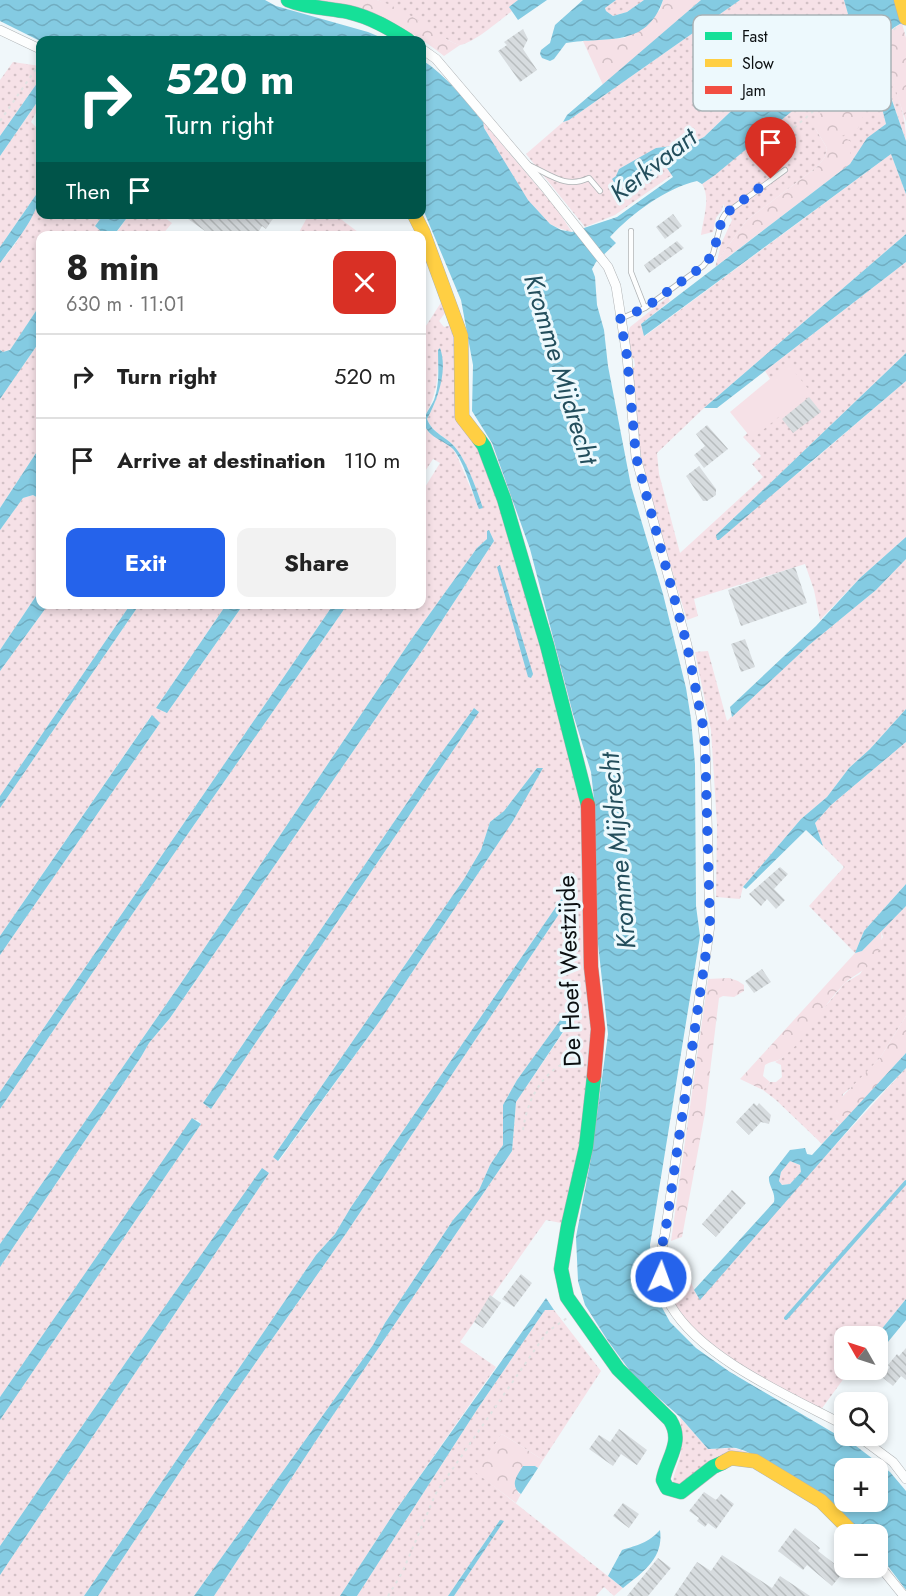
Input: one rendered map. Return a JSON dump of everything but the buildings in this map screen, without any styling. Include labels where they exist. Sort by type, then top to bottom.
[{"type":"street","points":[[288,0],[297,5],[350,12],[387,27],[402,36]]},
{"type":"street","points":[[901,0],[903,22]]},
{"type":"street","points":[[0,30],[36,47]]},
{"type":"street","points":[[426,52],[436,59],[570,219],[608,267],[616,286],[627,356],[636,457],[687,645],[703,726],[710,925],[665,1234],[660,1252],[661,1277],[670,1306],[701,1341],[728,1361],[834,1419]]},
{"type":"street","name":"De Hoef Westzijde","points":[[426,240],[461,336],[462,417],[484,446],[504,499],[547,645],[588,800],[591,966],[598,1029],[596,1067],[586,1147],[561,1269],[567,1297],[618,1369],[670,1420],[676,1429],[676,1442],[663,1480],[667,1488],[681,1492],[713,1467],[731,1458],[755,1461],[821,1501],[844,1524]]},
{"type":"street","points":[[872,1446],[893,1461],[906,1479]]},
{"type":"street","points":[[888,1576],[904,1596]]},
{"type":"lane","points":[[524,163],[567,183],[578,184],[589,178],[600,191]]},
{"type":"lane","points":[[620,319],[645,308],[703,266],[713,254],[725,214],[785,170]]},
{"type":"lane","points":[[631,231],[631,272],[645,308]]},
{"type":"path","points":[[891,33],[903,22]]},
{"type":"path","points":[[0,121],[36,69]]},
{"type":"path","points":[[771,179],[781,148],[795,127],[814,111]]},
{"type":"path","points":[[523,1130],[526,1110],[543,1080],[564,1062],[581,1056]]},
{"type":"path","points":[[388,1596],[402,1573],[436,1493],[547,1332],[557,1325]]},
{"type":"green space","points":[[313,0],[377,0],[405,13],[460,45],[444,56],[426,43],[426,36],[416,36],[398,25],[366,11]]},
{"type":"green space","points":[[377,0],[518,0],[510,7],[512,11],[494,25],[460,45]]},
{"type":"green space","points":[[616,0],[644,0],[627,12],[613,16],[605,8]]},
{"type":"green space","points":[[663,0],[701,0],[603,85],[583,41],[625,38],[660,10]]},
{"type":"green space","points":[[740,0],[844,0],[848,14],[847,15],[719,15]]},
{"type":"green space","points":[[902,23],[906,38],[906,122],[891,75],[891,31]]},
{"type":"green space","points":[[693,33],[693,111],[731,111],[704,137],[690,144],[656,148],[619,181],[626,184],[665,165],[672,175],[615,215],[585,227],[526,154],[563,122]]},
{"type":"green space","points":[[13,62],[36,65],[36,85],[0,136],[0,80]]},
{"type":"green space","points":[[891,75],[903,115],[906,141],[891,97]]},
{"type":"green space","points":[[36,104],[36,113],[31,122],[36,127],[36,195],[0,247],[0,156]]},
{"type":"green space","points":[[791,111],[883,111],[886,124],[867,139],[850,164],[850,142],[815,128],[827,148],[825,157],[817,167],[747,220],[717,261],[721,244],[732,220],[723,204],[716,218],[713,232],[701,235],[706,202],[702,184]]},
{"type":"green space","points":[[824,111],[866,111],[858,128],[842,136],[850,141],[850,164],[715,267],[747,220],[817,167],[825,157],[827,148],[815,128],[813,119]]},
{"type":"green space","points":[[483,122],[556,208],[572,232],[550,224],[531,205],[484,128]]},
{"type":"green space","points":[[891,154],[906,194],[906,234],[704,408],[657,453],[659,474],[680,553],[763,477],[752,464],[761,456],[743,437],[784,401],[765,371],[906,262],[906,353],[716,535],[801,471],[906,381],[906,537],[860,578],[820,620],[814,590],[805,564],[694,599],[698,616],[687,620],[658,525],[637,440],[630,371],[635,366],[634,359],[628,353],[627,335],[630,327],[668,297],[670,301],[641,324],[645,336]]},
{"type":"green space","points":[[36,208],[36,219],[101,219],[95,226],[101,231],[36,231],[36,311],[11,349],[3,352],[0,350],[0,263],[16,243]]},
{"type":"green space","points":[[126,219],[166,219],[172,223],[165,231],[118,231]]},
{"type":"green space","points":[[306,219],[343,219],[357,231],[300,231]]},
{"type":"green space","points":[[444,298],[448,309],[439,321],[444,327],[452,325],[456,334],[456,417],[482,454],[508,520],[585,792],[594,1066],[566,1224],[546,1220],[460,1342],[496,1367],[396,1510],[340,1596],[214,1596],[512,1151],[516,1102],[575,1015],[569,1009],[517,1080],[503,1105],[503,1145],[490,1165],[479,1190],[453,1220],[373,1345],[194,1596],[98,1596],[187,1461],[347,1232],[569,899],[564,895],[351,1207],[335,1234],[316,1255],[84,1596],[0,1596],[0,1575],[269,1173],[262,1169],[0,1546],[0,1420],[201,1124],[198,1120],[192,1119],[0,1397],[0,1267],[149,1043],[170,1018],[426,645],[494,541],[489,530],[487,539],[477,548],[413,637],[181,983],[0,1244],[0,1109],[344,609],[426,609],[426,486],[440,463],[433,459],[426,470],[426,419],[430,433],[452,447],[479,508],[482,508],[471,475],[458,451],[432,428],[427,419],[437,393],[438,350],[436,384],[433,399],[426,414],[426,326]],"holes":[[[474,708],[479,712],[211,1109],[203,1103],[434,763]],[[537,768],[542,769],[513,821],[379,1022],[279,1161],[273,1157],[464,879],[481,850],[490,822],[504,811]]]},
{"type":"green space","points":[[36,347],[36,453],[0,508],[0,399]]},
{"type":"green space","points":[[788,364],[810,391],[752,439],[730,412]]},
{"type":"green space","points":[[33,495],[36,497],[36,596],[0,650],[0,530],[23,498]]},
{"type":"green space","points":[[906,559],[906,709],[870,749],[849,768],[827,797],[801,819],[743,887],[740,899],[716,897],[717,825],[711,730],[695,652],[708,651],[727,721],[809,645],[876,590]]},
{"type":"green space","points":[[45,609],[127,609],[0,796],[0,671]]},
{"type":"green space","points":[[136,609],[223,609],[156,708],[167,713],[240,609],[330,609],[0,1092],[0,955],[160,723],[151,716],[0,936],[0,808]]},
{"type":"green space","points":[[906,742],[906,884],[864,931],[855,953],[809,906],[844,867],[823,846],[815,823],[831,805]]},
{"type":"green space","points":[[906,906],[906,1016],[880,1058],[858,1082],[843,1094],[836,1121],[841,1124],[822,1144],[763,1090],[770,1082],[776,1082],[782,1077],[781,1065],[775,1062],[782,1058],[845,983],[860,974],[883,937],[881,931]]},
{"type":"green space","points":[[881,931],[880,946],[873,961],[844,984],[791,1050],[780,1059],[765,1065],[763,1076],[770,1082],[763,1090],[740,1079],[855,953],[862,951]]},
{"type":"green space","points":[[729,978],[744,985],[744,991],[734,997],[719,998],[705,1113],[682,1237],[671,1241],[708,979]]},
{"type":"green space","points":[[906,1016],[906,1053],[841,1124],[833,1117],[832,1111],[836,1103],[880,1058]]},
{"type":"green space","points":[[906,1068],[906,1299],[884,1326],[834,1326],[834,1380],[843,1380],[820,1411],[738,1363],[698,1333],[672,1301],[667,1273],[669,1256],[684,1256],[688,1276],[697,1296]]},
{"type":"green space","points":[[790,1161],[800,1165],[801,1172],[790,1184],[782,1185],[779,1181],[781,1172]]},
{"type":"green space","points":[[545,1310],[554,1310],[601,1371],[543,1460],[502,1434],[476,1472],[623,1588],[614,1596],[604,1587],[596,1596],[454,1596],[503,1522],[500,1520],[448,1596],[357,1596],[478,1408]]},
{"type":"green space","points":[[680,1417],[708,1449],[733,1448],[748,1452],[725,1457],[691,1485],[673,1486],[682,1447]]},
{"type":"green space","points":[[502,1434],[543,1460],[538,1468],[523,1466],[518,1493],[521,1494],[516,1503],[475,1472]]},
{"type":"water","points":[[0,0],[265,0],[276,6],[378,36],[36,36],[36,39],[0,21]]},
{"type":"water","points":[[518,0],[547,0],[518,20],[509,7]]},
{"type":"water","points":[[583,0],[616,0],[605,8],[613,16],[627,12],[644,0],[663,0],[656,16],[635,33],[610,39],[566,43],[554,59],[550,61],[542,58],[541,50],[550,43],[555,25]]},
{"type":"water","points":[[701,0],[740,0],[719,15],[693,15],[693,33],[563,122],[567,115]]},
{"type":"water","points":[[844,0],[906,0],[902,23],[891,30],[891,15],[847,15]]},
{"type":"water","points":[[426,63],[447,80],[483,122],[484,128],[528,200],[550,224],[561,230],[572,232],[617,217],[673,177],[665,165],[626,184],[619,181],[615,184],[612,179],[619,169],[656,148],[690,144],[704,137],[731,111],[792,111],[702,184],[697,181],[673,189],[639,211],[610,237],[616,243],[596,262],[592,269],[631,486],[663,594],[686,688],[695,764],[696,906],[700,936],[650,1245],[653,1276],[659,1302],[670,1322],[696,1348],[730,1372],[834,1433],[834,1446],[856,1446],[872,1458],[834,1458],[834,1507],[790,1474],[746,1451],[736,1448],[708,1449],[680,1417],[633,1375],[585,1305],[578,1281],[576,1237],[591,1158],[608,1034],[597,935],[595,808],[591,772],[573,714],[530,549],[492,443],[472,411],[473,365],[461,300],[426,217]]},
{"type":"water","points":[[36,85],[36,104],[0,156],[0,136]]},
{"type":"water","points":[[891,98],[906,141],[906,194],[891,154],[644,336],[641,324],[850,164],[867,138],[886,124],[883,111],[891,111]]},
{"type":"water","points":[[36,195],[36,208],[31,218],[0,263],[0,247]]},
{"type":"water","points":[[100,219],[126,219],[117,231],[100,231],[95,226]]},
{"type":"water","points":[[906,234],[906,262],[717,408],[704,408]]},
{"type":"water","points":[[36,311],[36,347],[0,399],[0,350],[3,352],[10,350]]},
{"type":"water","points":[[440,348],[443,366],[441,384],[427,419],[432,428],[450,443],[463,459],[483,508],[479,509],[465,470],[453,449],[430,434],[426,428],[426,414],[434,400],[437,388],[438,350]]},
{"type":"water","points":[[906,353],[906,381],[717,540],[716,535]]},
{"type":"water","points":[[36,453],[36,497],[33,495],[23,498],[0,530],[0,508]]},
{"type":"water","points":[[489,530],[494,541],[426,645],[170,1018],[149,1043],[0,1267],[0,1244],[181,983],[413,637],[477,548],[487,539]]},
{"type":"water","points":[[906,537],[906,559],[876,590],[809,645],[732,717],[730,707],[816,626],[860,578]]},
{"type":"water","points":[[500,565],[533,674],[531,678],[528,677],[497,567]]},
{"type":"water","points":[[36,596],[36,609],[45,609],[0,671],[0,650]]},
{"type":"water","points":[[127,609],[136,609],[0,808],[0,796]]},
{"type":"water","points":[[223,609],[240,609],[167,713],[156,708]]},
{"type":"water","points":[[330,609],[344,609],[0,1109],[0,1092]]},
{"type":"water","points":[[474,708],[479,712],[211,1109],[203,1103],[434,763]]},
{"type":"water","points":[[906,709],[906,742],[831,805],[815,823],[823,846],[806,830],[746,889],[743,887],[801,819],[827,797],[849,768],[870,749]]},
{"type":"water","points":[[152,715],[160,723],[0,955],[0,936]]},
{"type":"water","points":[[537,768],[543,768],[513,821],[379,1022],[278,1161],[273,1157],[464,879],[481,850],[490,822],[504,811]]},
{"type":"water","points":[[906,884],[906,906],[862,951],[855,953],[864,931]]},
{"type":"water","points":[[564,895],[569,899],[347,1232],[187,1461],[98,1596],[84,1596],[316,1255],[335,1234],[351,1207]]},
{"type":"water","points":[[569,1008],[575,1014],[516,1102],[512,1151],[214,1596],[194,1596],[373,1345],[453,1220],[479,1190],[490,1165],[503,1145],[503,1105],[517,1080]]},
{"type":"water","points":[[906,1053],[906,1068],[870,1105],[700,1300],[694,1290],[774,1202],[769,1177],[790,1150],[805,1148],[807,1154],[812,1155]],"holes":[[[790,1161],[800,1165],[801,1172],[790,1184],[782,1185],[779,1181],[781,1172]]]},
{"type":"water","points":[[192,1118],[201,1124],[0,1420],[0,1397]]},
{"type":"water","points":[[262,1168],[269,1173],[0,1575],[0,1546]]},
{"type":"water","points":[[546,1298],[554,1310],[545,1310],[478,1408],[357,1596],[340,1596],[396,1510]]},
{"type":"water","points":[[906,1299],[906,1320],[888,1342],[888,1326],[884,1326]]},
{"type":"water","points":[[523,1466],[538,1468],[521,1494],[517,1491],[515,1484]]},
{"type":"water","points":[[888,1470],[906,1491],[906,1590],[888,1566],[888,1524],[853,1524],[840,1512],[888,1512]]},
{"type":"water","points":[[500,1520],[504,1521],[454,1596],[448,1596]]},
{"type":"water","points":[[660,1530],[659,1549],[650,1564],[638,1576],[623,1588],[608,1576],[622,1550],[647,1541]]},
{"type":"waterway","points":[[786,1318],[906,1182]]},
{"type":"traffic: fast","points":[[288,0],[356,14],[379,23],[401,36]]},
{"type":"traffic: fast","points":[[479,439],[484,446],[504,499],[547,645],[588,805]]},
{"type":"traffic: fast","points":[[594,1076],[586,1147],[561,1269],[567,1297],[618,1369],[670,1420],[674,1428],[675,1443],[663,1480],[667,1488],[681,1492],[713,1467],[722,1463]]},
{"type":"traffic: slow","points":[[901,0],[906,18]]},
{"type":"traffic: slow","points":[[416,219],[422,231]]},
{"type":"traffic: slow","points":[[426,240],[461,336],[462,417],[479,439]]},
{"type":"traffic: slow","points":[[722,1463],[731,1458],[755,1461],[821,1501],[844,1524]]},
{"type":"traffic: jam","points":[[588,805],[591,967],[598,1029],[594,1076]]},
{"type":"route","points":[[661,1277],[660,1252],[665,1234],[710,925],[705,745],[687,645],[636,457],[627,356],[620,319],[645,308],[703,266],[713,254],[725,214],[771,179]]},
{"type":"water label","name":"Kerkvaart","points":[[653,165]]},
{"type":"water label","name":"Kromme Mijdrecht","points":[[561,369]]},
{"type":"water label","name":"Kromme Mijdrecht","points":[[618,851]]}]
